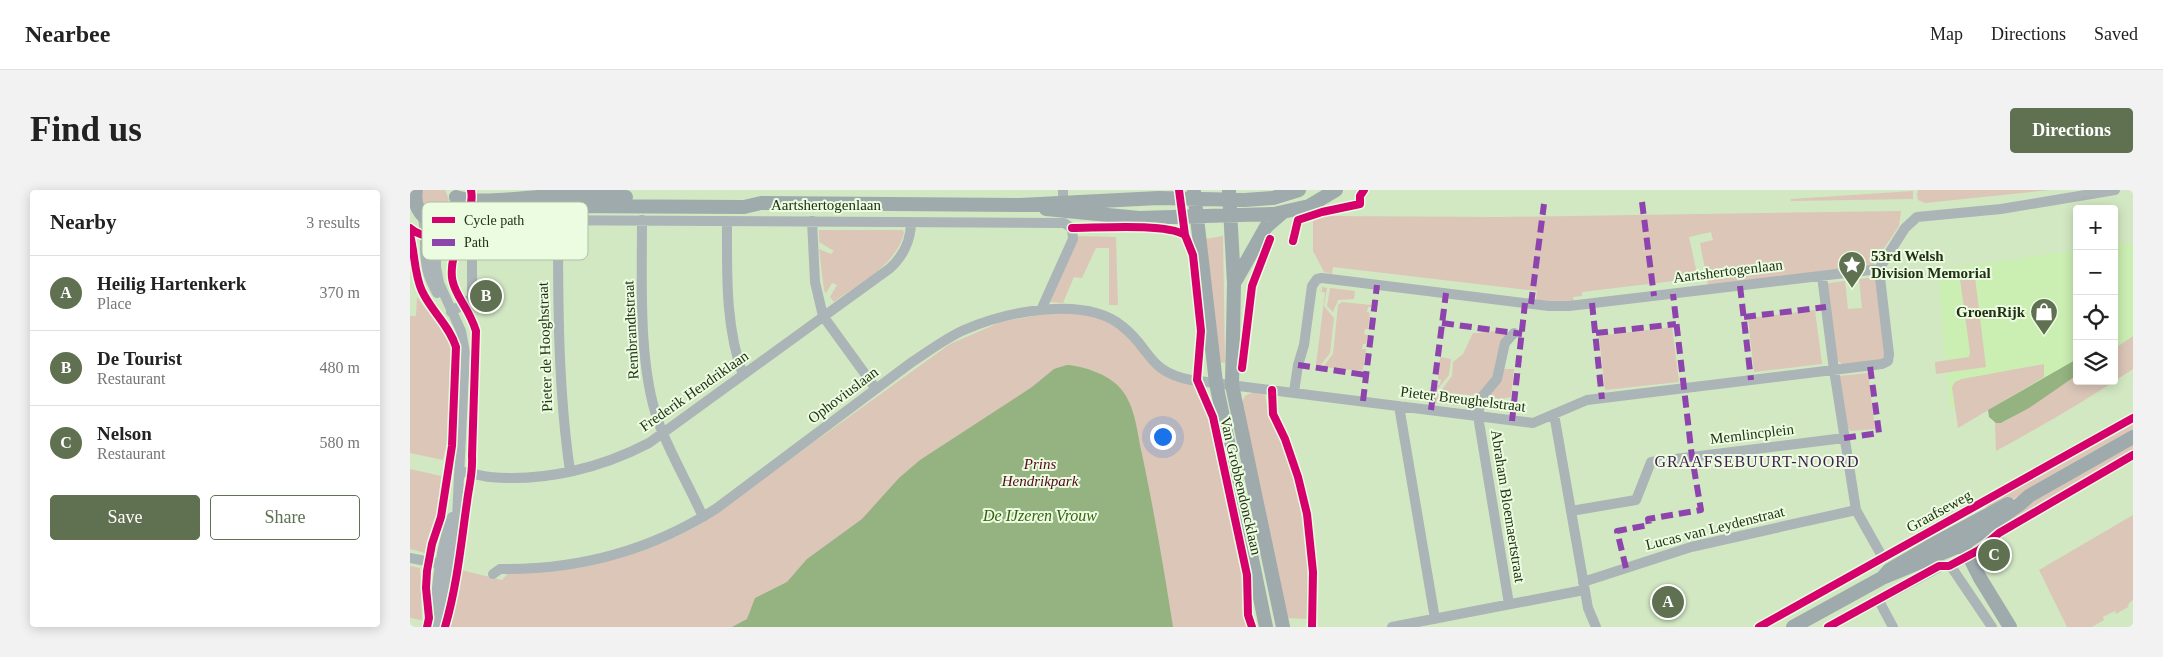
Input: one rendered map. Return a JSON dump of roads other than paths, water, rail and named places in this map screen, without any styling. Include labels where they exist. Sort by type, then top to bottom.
[{"type":"street","points":[[416,190],[414,196],[416,210],[422,221]]},
{"type":"street","name":"Aartshertogenlaan","points":[[1020,205],[1063,196],[1159,198],[1194,195],[1230,195],[1273,198],[1299,190]]},
{"type":"street","name":"Aartshertogenlaan","points":[[454,193],[463,199],[614,193],[744,199],[761,203],[1020,205],[1139,218],[1282,213],[1309,206],[1336,190]]},
{"type":"street","points":[[1879,269],[1905,228],[1917,217],[2000,209],[2115,190]]},
{"type":"street","name":"Van Grobbendoncklaan","points":[[1194,195],[1216,383],[1266,627]]},
{"type":"street","name":"Van Grobbendoncklaan","points":[[1230,195],[1234,283],[1232,384],[1283,627]]},
{"type":"street","name":"Aartshertogenlaan","points":[[588,206],[744,207],[761,203]]},
{"type":"street","points":[[1234,283],[1266,227],[1282,213]]},
{"type":"street","name":"Aartshertogenlaan","points":[[588,220],[1064,222],[1072,228],[1073,239],[1041,310]]},
{"type":"street","name":"Rembrandtstraat","points":[[642,220],[647,369],[652,402],[664,434],[704,517]]},
{"type":"street","points":[[727,221],[729,311],[733,340],[743,375]]},
{"type":"street","points":[[812,221],[815,282],[824,316],[876,389]]},
{"type":"street","name":"Frederik Hendriklaan","points":[[460,471],[490,477],[512,477],[570,471],[608,462],[628,454],[664,434],[899,260],[911,232],[912,222]]},
{"type":"street","points":[[426,260],[429,277],[442,302],[451,312]]},
{"type":"street","points":[[436,260],[439,283],[461,331],[466,353],[460,471],[456,506],[457,518],[444,565],[442,614],[436,627]]},
{"type":"street","name":"Aartshertogenlaan","points":[[451,312],[472,298],[472,260]]},
{"type":"street","name":"Pieter de Hooghstraat","points":[[559,260],[561,382],[563,418],[570,471]]},
{"type":"street","name":"Aartshertogenlaan","points":[[1294,392],[1298,365],[1304,345],[1312,286],[1317,279],[1322,278],[1549,306],[1569,306],[1879,269]]},
{"type":"street","name":"Pieter Breughelstraat","points":[[1216,383],[1532,423],[1587,400],[1882,364],[1888,361],[1890,354],[1879,269]]},
{"type":"street","points":[[1822,276],[1834,370],[1856,510],[1883,558]]},
{"type":"street","name":"Ophoviuslaan","points":[[493,574],[500,569],[584,562],[623,553],[663,538],[704,517],[926,353],[962,330],[1003,316],[1062,309],[1089,311],[1106,316],[1121,325],[1134,337],[1157,367],[1180,378],[1216,383]]},
{"type":"street","name":"Abraham Bloemaertstraat","points":[[1509,604],[1478,416],[1481,398],[1497,379],[1506,343],[1514,333]]},
{"type":"street","points":[[1272,390],[1273,414],[1285,439],[1298,477],[1308,522],[1313,572],[1312,627]]},
{"type":"street","points":[[1398,406],[1435,619]]},
{"type":"street","points":[[1554,414],[1588,608],[1596,627]]},
{"type":"street","name":"Graafseweg","points":[[1758,627],[2133,418]]},
{"type":"street","name":"Graafseweg","points":[[1793,627],[1956,540],[1987,521],[2017,499],[2029,496],[2133,437]]},
{"type":"street","name":"Memlincplein","points":[[1571,511],[1636,500],[1652,462],[1844,438]]},
{"type":"street","points":[[1987,521],[1991,530],[1999,533],[2133,455]]},
{"type":"street","name":"Lucas van Leydenstraat","points":[[1392,627],[1509,604],[1584,586],[1691,547],[1856,510]]},
{"type":"street","name":"Graafseweg","points":[[1915,540],[1930,546]]},
{"type":"street","points":[[1956,540],[1962,559],[1982,581],[2010,627]]},
{"type":"street","name":"Graafseweg","points":[[1882,578],[1889,570],[1930,546],[1956,540]]},
{"type":"street","points":[[410,558],[444,565]]},
{"type":"street","points":[[1828,627],[1939,566],[1949,566],[1992,627]]},
{"type":"street","points":[[1969,592],[1982,581]]},
{"type":"street","points":[[1878,599],[1893,627]]},
{"type":"water","points":[[2073,361],[2073,378],[2029,408],[2001,423],[1996,423],[1989,417],[1988,410]]},
{"type":"water","name":"De IJzeren Vrouw","points":[[1067,365],[1089,369],[1110,379],[1121,389],[1130,404],[1151,497],[1173,627],[732,627],[747,619],[755,598],[787,582],[807,559],[862,519],[899,478],[920,460],[1032,387],[1054,369]]},
{"type":"place","name":"53rd Welsh Division Memorial","points":[[1852,289]]},
{"type":"place","name":"De Tourist","points":[[486,296]]},
{"type":"place","name":"GroenRijk","points":[[2044,336]]},
{"type":"place","name":"Nelson","points":[[1994,555]]},
{"type":"place","name":"Heilig Hartenkerk","points":[[1668,602]]},
{"type":"district","name":"GRAAFSEBUURT-NOORD","points":[[1757,461]]},
{"type":"park label","name":"Prins Hendrikpark","points":[[1040,472]]}]
